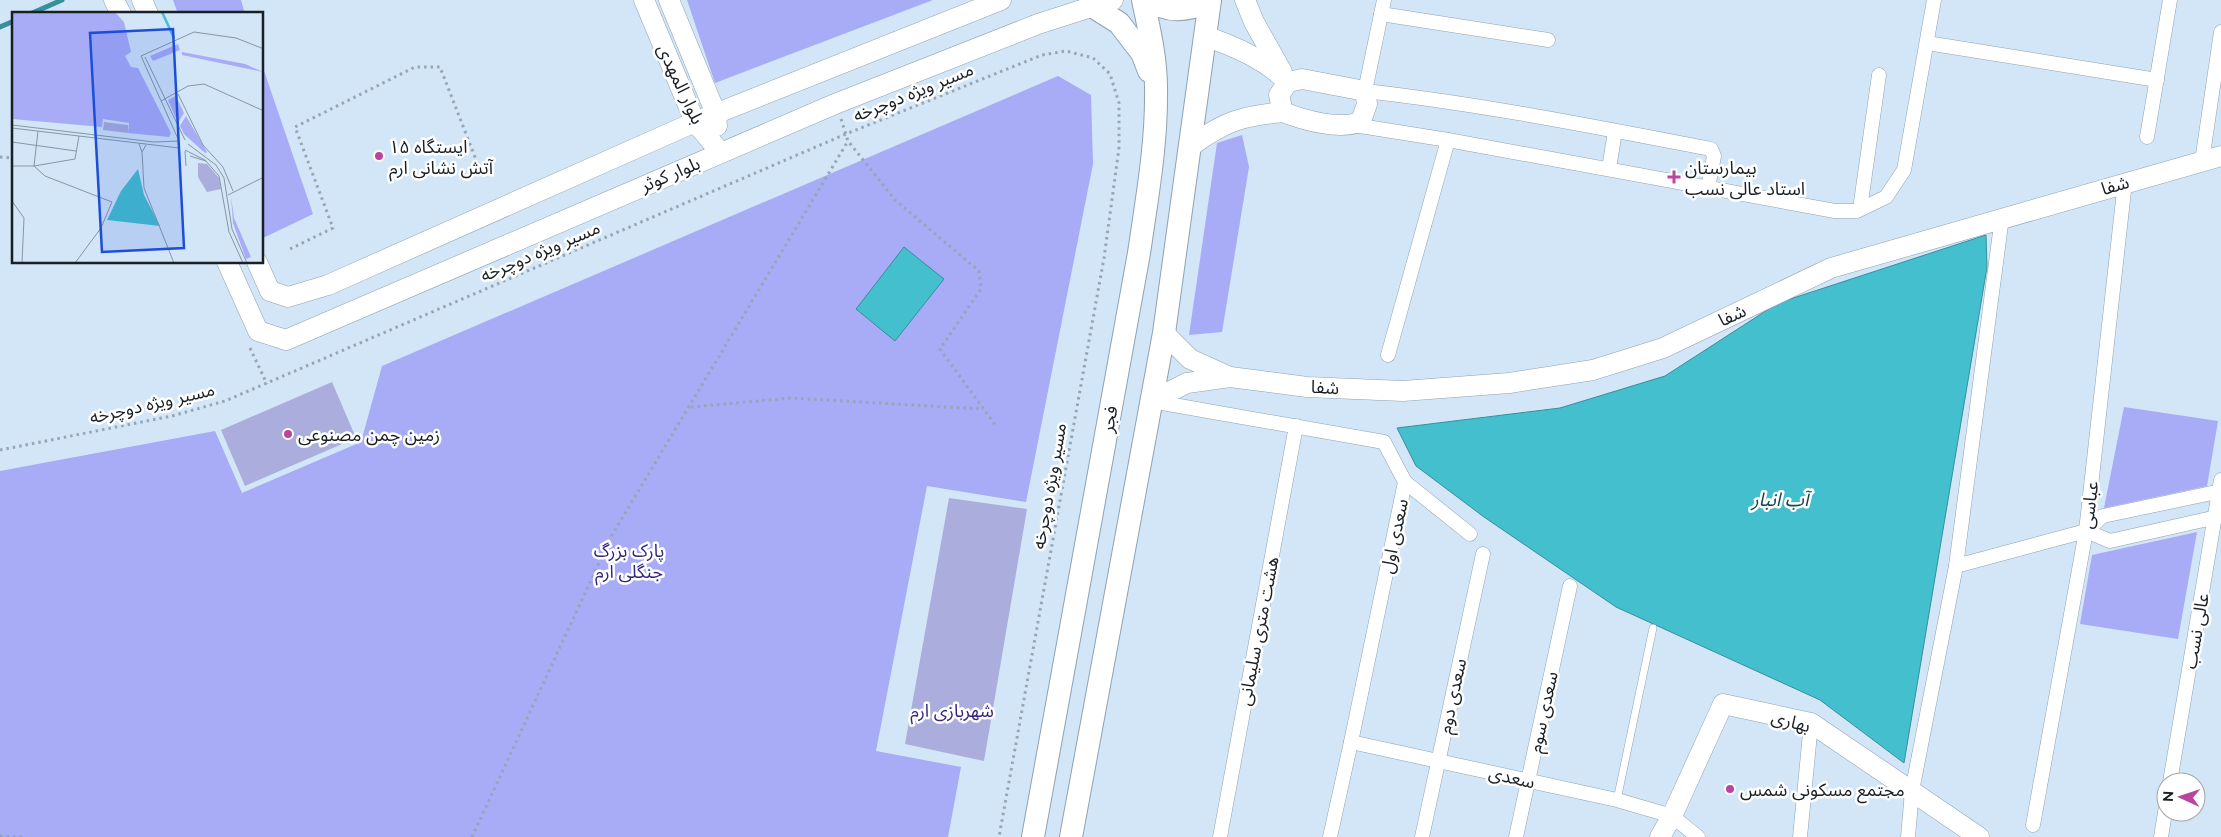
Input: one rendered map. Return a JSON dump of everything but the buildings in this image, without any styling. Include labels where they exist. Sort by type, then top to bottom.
[{"type":"main road","points":[[114,0],[120,12]]},
{"type":"main road","points":[[142,0],[147,12]]},
{"type":"main road","name":"بلوار المهدی","points":[[644,0],[695,122],[721,153]]},
{"type":"main road","name":"بلوار المهدی","points":[[669,0],[716,114],[721,153]]},
{"type":"main road","name":"بلوار کوثر","points":[[228,264],[258,331],[286,340],[835,104],[1038,24],[1113,0]]},
{"type":"main road","name":"فجر","points":[[1033,837],[1139,253],[1154,139],[1156,88],[1154,56],[1143,0]]},
{"type":"main road","points":[[1149,0],[1157,6],[1175,10],[1193,8],[1210,0]]},
{"type":"main road","points":[[1071,837],[1164,333],[1210,0]]},
{"type":"main road","points":[[1245,0],[1269,52],[1288,82]]},
{"type":"main road","name":"بلوار کوثر","points":[[270,291],[288,296],[328,285],[695,122],[993,1]]},
{"type":"main road","points":[[1092,6],[1119,23],[1142,53],[1156,88]]},
{"type":"main road","points":[[1205,36],[1257,59],[1275,70],[1288,82]]},
{"type":"main road","points":[[1191,146],[1221,125],[1240,118],[1283,112],[1299,118],[1340,125],[1354,125],[1361,121],[1367,104],[1365,91],[1302,79],[1288,82],[1279,95],[1283,112]]},
{"type":"main road","name":"شفا","points":[[1230,377],[1307,387],[1403,391],[1509,383],[1593,370],[1664,348],[1831,268],[2002,217],[2221,156]]},
{"type":"main road","points":[[246,305],[270,291],[258,264]]},
{"type":"main road","points":[[1164,333],[1190,359],[1230,377]]},
{"type":"main road","points":[[1150,401],[1187,383],[1230,377]]},
{"type":"main road","name":"بهاری","points":[[1672,816],[1724,704],[1811,723],[1974,835]]},
{"type":"main road","points":[[1660,837],[1672,816]]},
{"type":"street","points":[[1354,125],[1448,140],[1835,211],[1860,209],[1886,197],[1904,170],[1934,0]]},
{"type":"street","points":[[2147,137],[2170,0]]},
{"type":"street","points":[[1548,40],[1382,7],[1365,91],[1407,96],[1711,149],[1714,156],[1708,188]]},
{"type":"street","points":[[2202,161],[2221,32]]},
{"type":"street","points":[[1927,43],[2157,80]]},
{"type":"street","points":[[1860,209],[1879,74]]},
{"type":"street","points":[[1609,170],[1615,131]]},
{"type":"street","points":[[1388,355],[1448,140]]},
{"type":"street","name":"عباسی","points":[[2033,825],[2086,531],[2125,182]]},
{"type":"street","points":[[1908,837],[1912,791],[1956,566],[2002,217]]},
{"type":"street","name":"سعدی اول","points":[[1150,401],[1384,442],[1405,482],[1330,837]]},
{"type":"street","name":"هشت متری سلیمانی","points":[[1220,837],[1296,426]]},
{"type":"street","points":[[1405,482],[1470,534]]},
{"type":"street","points":[[1956,566],[2086,531],[2103,516],[2220,488]]},
{"type":"street","name":"عالی نسب","points":[[2172,772],[2218,516],[2220,488]]},
{"type":"street","points":[[2086,531],[2110,541],[2218,516]]},
{"type":"street","name":"سعدی دوم","points":[[1422,837],[1483,554]]},
{"type":"street","name":"سعدی سوم","points":[[1516,837],[1570,586]]},
{"type":"street","points":[[1800,837],[1811,723]]},
{"type":"street","name":"سعدی","points":[[1351,742],[1616,800],[1672,816]]},
{"type":"street","points":[[1672,816],[1698,837]]},
{"type":"street","points":[[2161,837],[2163,822]]},
{"type":"lane","points":[[1616,800],[1653,628]]},
{"type":"path","name":"مسیر ویژه دوچرخه","points":[[0,450],[172,416],[225,400],[846,134],[1042,55],[1066,51],[1093,58],[1110,74],[1119,103],[1119,148],[1104,258],[1000,837]]},
{"type":"path","points":[[290,250],[333,228],[295,126],[415,67],[440,67],[482,175]]},
{"type":"path","points":[[835,104],[848,140],[894,200],[978,271],[981,289],[940,349],[996,426]]},
{"type":"path","points":[[472,837],[612,535],[848,140]]},
{"type":"path","points":[[690,407],[791,398],[983,409]]},
{"type":"path","points":[[0,836],[24,837]]},
{"type":"green space","points":[[173,0],[241,0],[244,12],[177,12]]},
{"type":"green space","points":[[687,0],[933,0],[715,83]]},
{"type":"green space","points":[[264,71],[313,214],[264,238]]},
{"type":"green space","name":"پارک بزرگ جنگلی ارم","points":[[1058,76],[1091,95],[1093,164],[1026,502],[927,486],[876,751],[961,767],[948,837],[0,837],[0,471],[215,431],[242,493],[361,442],[382,366]]},
{"type":"green space","points":[[1242,135],[1249,167],[1222,332],[1189,335],[1217,143]]},
{"type":"green space","name":"زمین چمن مصنوعی","points":[[332,382],[356,438],[245,486],[221,430]]},
{"type":"green space","points":[[2124,407],[2218,421],[2207,486],[2104,508]]},
{"type":"green space","name":"شهربازی ارم","points":[[949,498],[1027,509],[984,761],[905,744]]},
{"type":"green space","points":[[2197,532],[2178,639],[2080,624],[2092,555]]},
{"type":"water","name":"آب انبار","points":[[1986,235],[1987,267],[1904,763],[1820,700],[1616,607],[1484,517],[1416,466],[1397,428],[1560,408],[1665,376],[1778,303]]},
{"type":"water","points":[[904,247],[944,279],[895,341],[856,309]]},
{"type":"waterway","points":[[35,12],[62,0]]},
{"type":"waterway","points":[[0,27],[12,22]]},
{"type":"place","name":"ایستگاه ۱۵ آتش نشانی ارم","points":[[379,156]]},
{"type":"place","name":"بیمارستان استاد عالی نسب","points":[[1674,177]]},
{"type":"place","name":"زمین چمن مصنوعی","points":[[288,434]]},
{"type":"place","name":"مجتمع مسکونی شمس","points":[[1730,789]]}]
